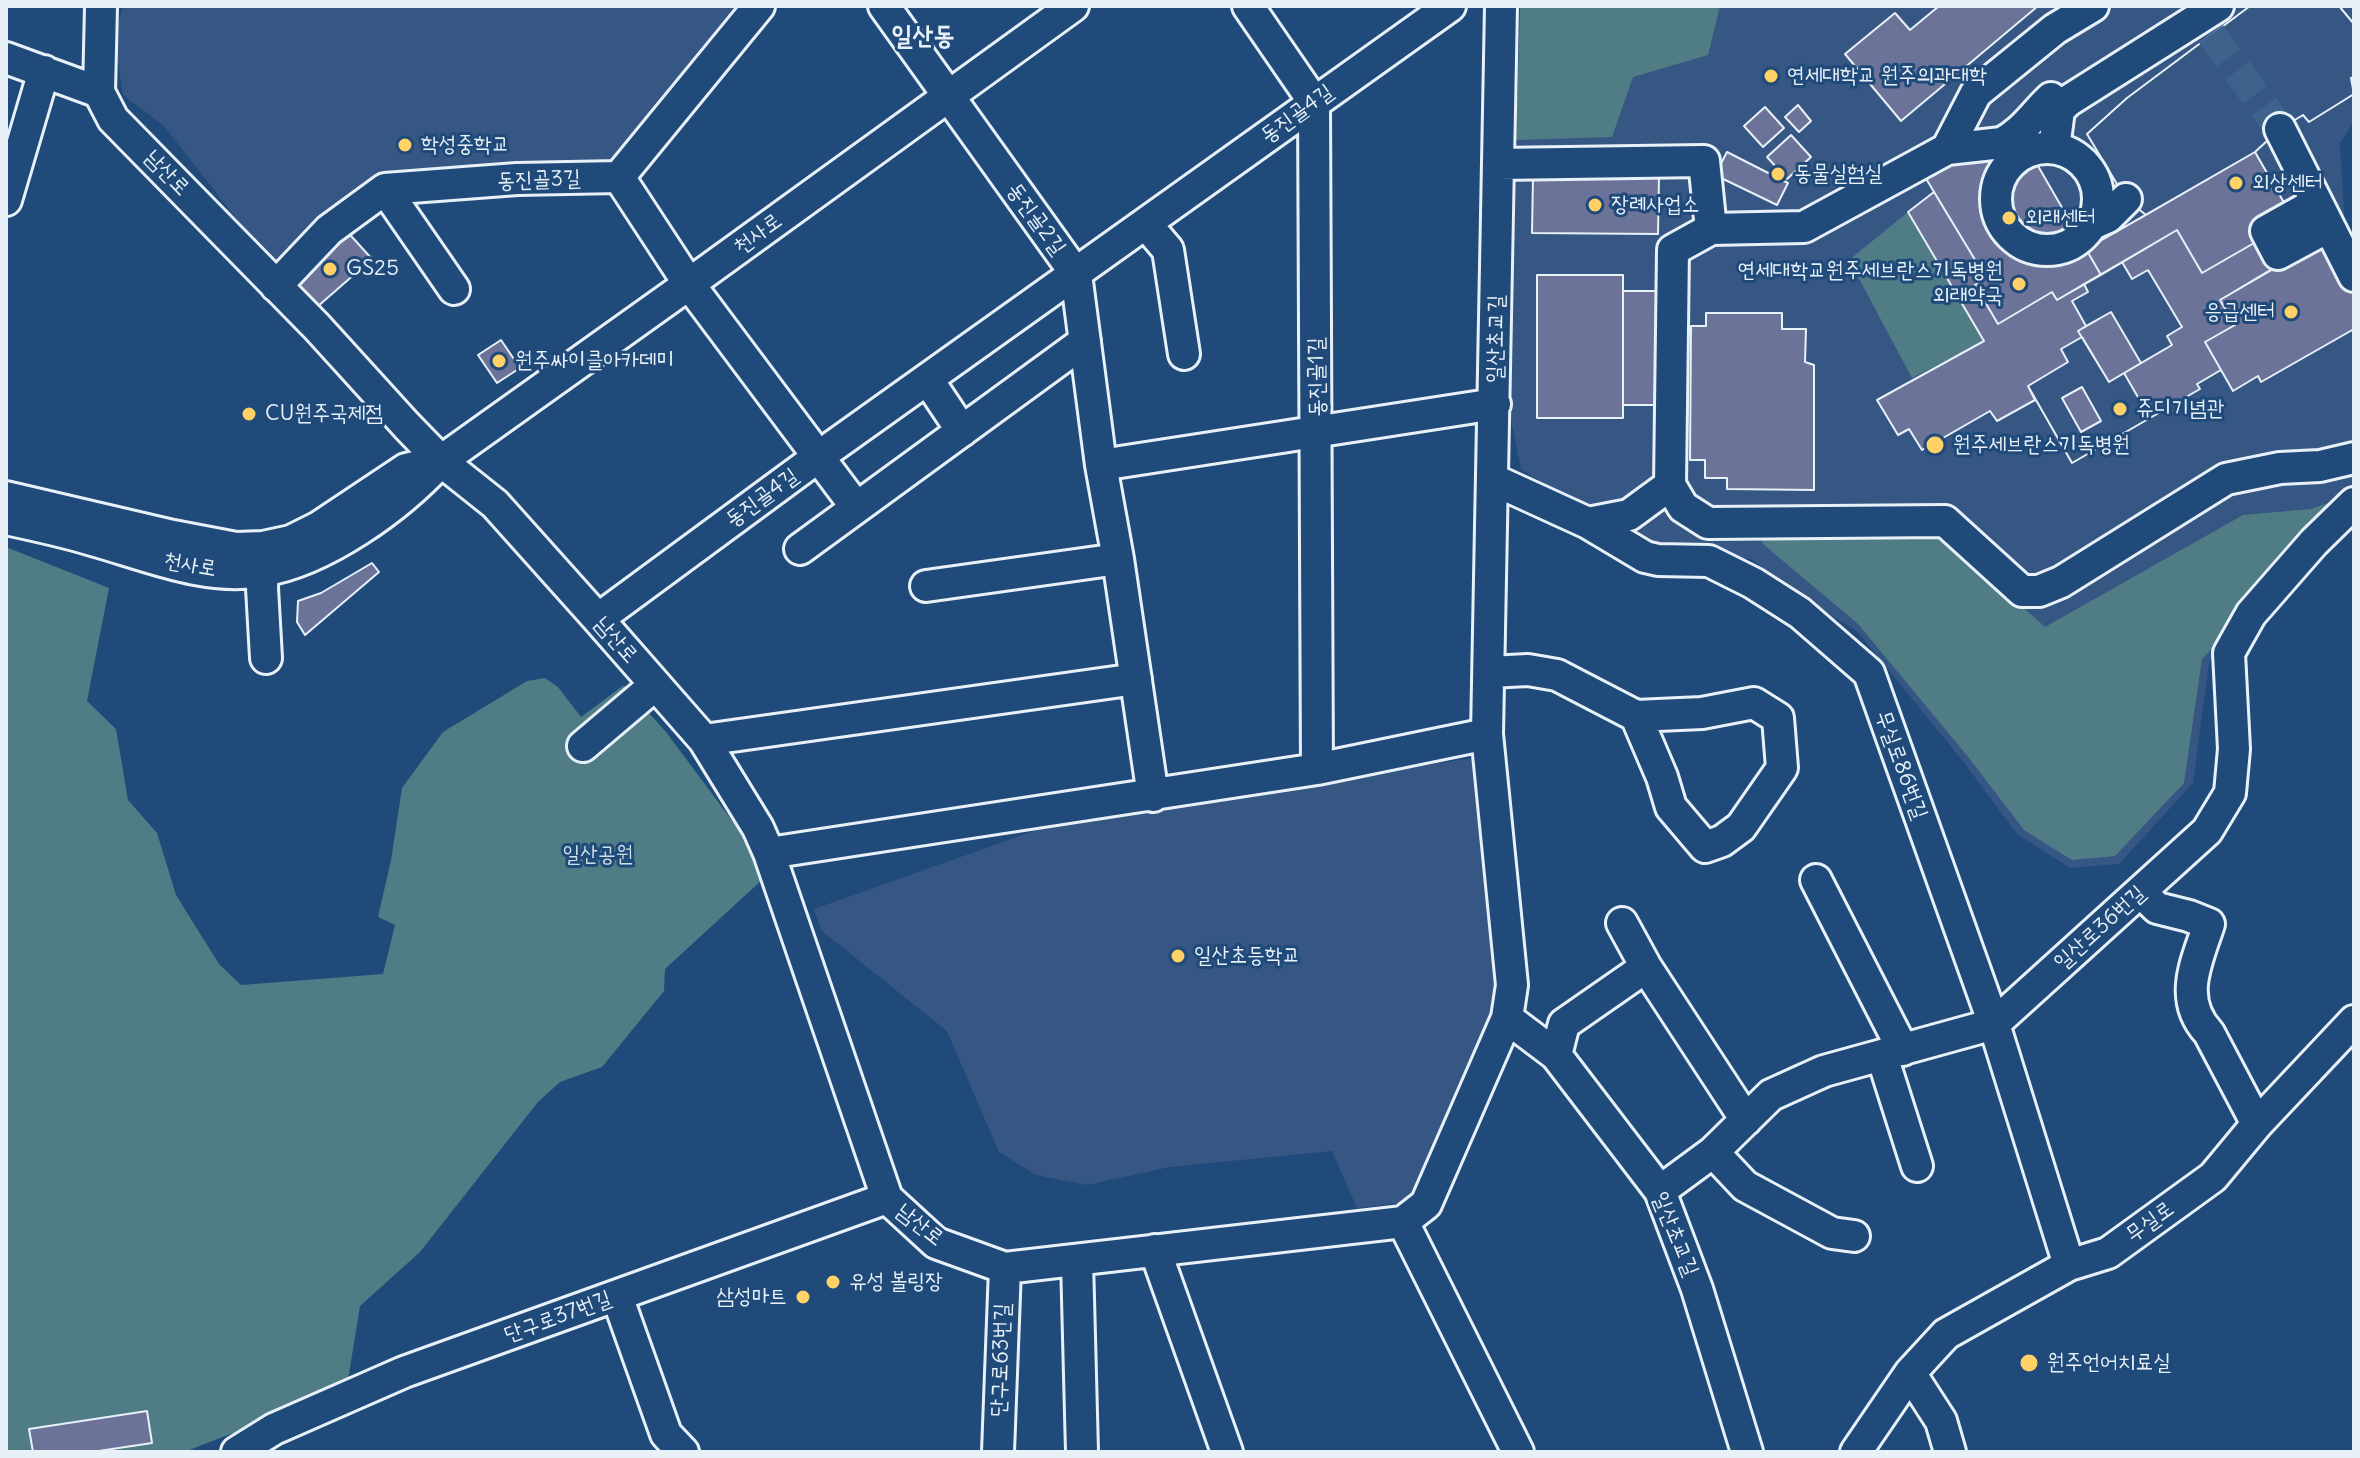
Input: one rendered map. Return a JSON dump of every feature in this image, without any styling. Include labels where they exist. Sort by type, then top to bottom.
[{"type":"street","points":[[6,58],[99,92],[101,6]]},
{"type":"street","points":[[759,6],[619,177],[689,284],[856,507]]},
{"type":"street","name":"동진골2길","points":[[884,6],[1076,274],[1101,465],[1153,796]]},
{"type":"street","name":"천사로","points":[[6,519],[87,538],[174,565],[230,572],[262,559],[319,527],[406,469],[441,461],[1073,6]]},
{"type":"street","points":[[1248,6],[1314,102]]},
{"type":"street","name":"동진골4길","points":[[598,619],[818,457],[1450,6]]},
{"type":"street","name":"일산초교길","points":[[1403,1222],[1426,1204],[1507,1018],[1512,985],[1487,734],[1501,6]]},
{"type":"street","points":[[1947,149],[1976,93],[2055,29],[2093,6]]},
{"type":"street","points":[[2030,148],[2039,112],[2051,98],[2203,14]]},
{"type":"street","points":[[2203,14],[2068,101],[2030,148],[2009,163],[2000,178],[1996,203],[2004,228],[2024,244],[2049,250],[2066,246],[2081,237],[2094,212],[2092,174],[2069,152],[2030,148],[1947,149],[1804,227],[1711,229],[1673,250],[1670,485],[1683,507],[1708,523],[1945,521],[2022,591],[2039,591],[2061,582],[2226,479],[2354,458]]},
{"type":"street","points":[[6,200],[44,71]]},
{"type":"street","name":"남산로","points":[[99,92],[113,119],[441,461],[495,504],[704,740],[753,819],[769,853],[887,1198],[936,1243],[1005,1268],[1403,1222]]},
{"type":"street","name":"동진골1길","points":[[1314,102],[1318,430],[1317,769]]},
{"type":"street","points":[[2280,129],[2354,276]]},
{"type":"street","points":[[1498,164],[1704,161],[1711,229]]},
{"type":"street","name":"동진골3길","points":[[385,189],[517,179],[619,177]]},
{"type":"street","points":[[276,286],[329,230],[385,189],[454,289]]},
{"type":"street","points":[[2277,202],[2318,205]]},
{"type":"street","points":[[1146,224],[1168,250],[1184,354]]},
{"type":"street","points":[[800,549],[1085,341]]},
{"type":"street","points":[[928,380],[962,431]]},
{"type":"street","points":[[1101,465],[1495,404]]},
{"type":"street","name":"무실로86번길","points":[[1494,480],[1588,523],[1645,557],[1709,561],[1753,583],[1800,613],[1869,673],[1994,1024],[2069,1265]]},
{"type":"street","points":[[1588,523],[1629,515],[1670,485]]},
{"type":"street","name":"천사로","points":[[6,497],[236,548],[262,559]]},
{"type":"street","name":"일산로36번길","points":[[1660,1191],[1713,1152],[1771,1095],[1824,1071],[1994,1024],[2207,831],[2230,793],[2234,749],[2229,653],[2251,614],[2314,542],[2354,503]]},
{"type":"street","points":[[262,559],[266,658]]},
{"type":"street","points":[[926,586],[1118,559]]},
{"type":"street","points":[[1489,672],[1528,670],[1557,675],[1636,716],[1702,713],[1754,703],[1778,718],[1782,768],[1741,827],[1722,841],[1705,847],[1671,807],[1636,716]]},
{"type":"street","points":[[704,740],[1136,679]]},
{"type":"street","points":[[583,746],[655,685]]},
{"type":"street","points":[[769,853],[1317,769],[1487,734]]},
{"type":"street","points":[[1816,880],[1892,1053],[1917,1166]]},
{"type":"street","points":[[2141,892],[2157,908],[2209,924],[2190,983],[2199,1023],[2209,1033],[2257,1124]]},
{"type":"street","points":[[1622,923],[1646,967],[1746,1120]]},
{"type":"street","points":[[1556,1055],[1564,1024],[1646,967]]},
{"type":"street","name":"일산초교길","points":[[1507,1018],[1556,1055],[1660,1191],[1697,1289],[1747,1452]]},
{"type":"street","name":"무실로","points":[[1856,1452],[1910,1373],[1946,1334],[2069,1265],[2108,1253],[2213,1177],[2257,1124],[2354,1021]]},
{"type":"street","points":[[1713,1152],[1745,1186],[1832,1233],[1854,1236]]},
{"type":"street","name":"단구로37번길","points":[[237,1452],[274,1429],[404,1372],[887,1198]]},
{"type":"street","points":[[1403,1222],[1518,1452]]},
{"type":"street","points":[[1155,1250],[1227,1452]]},
{"type":"street","points":[[1077,1260],[1082,1452]]},
{"type":"street","name":"단구로63번길","points":[[998,1452],[1005,1268]]},
{"type":"street","points":[[617,1296],[666,1434],[683,1452]]},
{"type":"street","points":[[1910,1373],[1941,1421],[1950,1452]]},
{"type":"shaded area","name":"학성중학교","points":[[123,6],[760,6],[614,164],[407,176],[364,184],[317,235],[275,268],[164,126],[123,95],[114,37]]},
{"type":"shaded area","name":"원주세브란스기독병원","points":[[1520,6],[2354,6],[2354,122],[2340,143],[2346,245],[2354,265],[2354,487],[2332,509],[2209,663],[2193,783],[2119,864],[2070,868],[2017,834],[1965,764],[1857,631],[1809,602],[1751,559],[1637,547],[1521,469],[1511,420]]},
{"type":"shaded area","name":"일산초등학교","points":[[1474,758],[1506,983],[1412,1201],[1357,1208],[1332,1151],[1170,1167],[1087,1185],[1036,1175],[999,1152],[947,1031],[821,930],[814,909],[1062,821]]},
{"type":"green space","points":[[1520,6],[1720,6],[1708,55],[1633,77],[1612,137],[1516,140]]},
{"type":"green space","points":[[1908,212],[1984,341],[1912,378],[1849,260]]},
{"type":"green space","points":[[2354,494],[2337,523],[2202,659],[2184,783],[2115,856],[2072,860],[2024,830],[1858,624],[1763,544],[1760,535],[1938,530],[2045,627],[2243,515],[2311,509]]},
{"type":"green space","name":"일산공원","points":[[6,547],[109,588],[87,701],[116,729],[128,800],[157,833],[176,895],[219,964],[241,985],[383,974],[395,925],[378,917],[402,788],[443,732],[527,681],[545,678],[558,687],[581,717],[624,685],[666,732],[745,838],[762,880],[665,969],[664,991],[602,1067],[560,1082],[538,1102],[420,1252],[360,1306],[348,1380],[251,1426],[184,1452],[6,1452]]},
{"type":"building","points":[[1939,6],[2038,6],[1901,121],[1845,54],[1895,13],[1910,30]]},
{"type":"building","points":[[2250,6],[2339,6],[2354,24],[2354,77],[2351,78],[2354,94],[2309,122],[2303,115],[2280,129],[2255,152],[2146,215],[2126,199],[2087,134],[2127,98]]},
{"type":"building","points":[[2250,6],[2339,6],[2354,24],[2354,77],[2351,78],[2354,94],[2309,122],[2303,115],[2280,129],[2255,152],[2146,215],[2126,199],[2087,134],[2127,98]]},
{"type":"building","points":[[1798,105],[1811,121],[1799,132],[1785,117]]},
{"type":"building","points":[[1765,107],[1784,128],[1763,147],[1744,126]]},
{"type":"building","name":"외래센터","points":[[2012,121],[2101,275],[2057,300],[2052,292],[1998,324],[1975,285],[1986,278],[1922,172]]},
{"type":"building","points":[[1791,135],[1811,157],[1787,179],[1767,157]]},
{"type":"building","points":[[1727,152],[1788,183],[1777,205],[1715,175]]},
{"type":"building","name":"외상센터","points":[[2255,152],[2294,220],[2202,273],[2177,230],[2101,275],[2086,249]]},
{"type":"building","name":"장례사업소","points":[[1533,176],[1659,177],[1658,234],[1532,233]]},
{"type":"building","name":"원주세브란스기독병원","points":[[1934,192],[1986,278],[1975,285],[1998,324],[2052,292],[2057,300],[2084,284],[2088,292],[2072,301],[2086,326],[2111,312],[2141,363],[2172,345],[2167,336],[2182,327],[2148,270],[2132,279],[2122,262],[2177,230],[2202,273],[2261,239],[2277,266],[2220,300],[2235,325],[2205,342],[2221,370],[2197,384],[2200,389],[2150,418],[2124,373],[2109,382],[2082,337],[2061,349],[2068,362],[2028,386],[2035,400],[1997,421],[1990,411],[1922,450],[1909,429],[1898,435],[1877,400],[1984,341],[1908,212]]},
{"type":"building","name":"GS25","points":[[343,227],[372,259],[317,307],[290,278]]},
{"type":"building","name":"응급센터","points":[[2325,239],[2354,288],[2354,329],[2261,382],[2258,376],[2233,391],[2205,342],[2235,325],[2220,300]]},
{"type":"building","name":"쥬디기념관","points":[[2122,262],[2132,279],[2148,270],[2182,327],[2167,336],[2172,345],[2141,363],[2111,312],[2086,326],[2072,301],[2088,292],[2084,284]]},
{"type":"building","name":"쥬디기념관","points":[[2122,262],[2132,279],[2148,270],[2182,327],[2167,336],[2172,345],[2109,382],[2078,331],[2086,326],[2072,301],[2088,292],[2084,284]]},
{"type":"building","points":[[1537,275],[1623,275],[1623,418],[1537,418]]},
{"type":"building","points":[[1623,291],[1660,291],[1660,405],[1623,405]]},
{"type":"building","points":[[2111,312],[2141,363],[2109,382],[2078,331]]},
{"type":"building","points":[[1706,313],[1782,313],[1782,329],[1806,329],[1805,362],[1814,365],[1814,490],[1727,489],[1727,478],[1705,478],[1705,460],[1690,460],[1691,326],[1706,326]]},
{"type":"building","name":"쥬디기념관","points":[[2082,337],[2109,382],[2124,373],[2150,418],[2072,463],[2028,386],[2068,362],[2061,349]],"holes":[[[2082,387],[2101,421],[2081,432],[2062,398]]]},
{"type":"building","name":"쥬디기념관","points":[[2082,337],[2109,382],[2124,373],[2150,418],[2072,463],[2028,386],[2068,362],[2061,349]]},
{"type":"building","name":"원주싸이클아카데미","points":[[501,340],[520,368],[497,383],[478,355]]},
{"type":"building","name":"원주세브란스기독병원","points":[[2082,387],[2101,421],[2081,432],[2062,398]]},
{"type":"building","name":"원주세브란스기독병원","points":[[2082,387],[2101,421],[2081,432],[2062,398]]},
{"type":"building","points":[[372,563],[379,572],[305,635],[297,622],[298,601],[321,593]]},
{"type":"building","points":[[147,1411],[152,1443],[92,1452],[33,1452],[29,1429]]},
{"type":"tunnel","points":[[2211,34],[2280,129]]},
{"type":"place","name":"연세대학교 원주의과대학","points":[[1771,76]]},
{"type":"place","name":"학성중학교","points":[[405,145]]},
{"type":"place","name":"동물실험실","points":[[1778,174]]},
{"type":"place","name":"외상센터","points":[[2236,183]]},
{"type":"place","name":"장례사업소","points":[[1595,205]]},
{"type":"place","name":"외래센터","points":[[2009,218]]},
{"type":"place","name":"GS25","points":[[330,269]]},
{"type":"place","name":"연세대학교원주세브란스기독병원 외래약국","points":[[2019,284]]},
{"type":"place","name":"응급센터","points":[[2291,312]]},
{"type":"place","name":"원주싸이클아카데미","points":[[499,361]]},
{"type":"place","name":"쥬디기념관","points":[[2120,409]]},
{"type":"place","name":"CU원주국제점","points":[[249,414]]},
{"type":"place","name":"원주세브란스기독병원","points":[[1935,445]]},
{"type":"place","name":"일산초등학교","points":[[1178,956]]},
{"type":"place","name":"유성 볼링장","points":[[833,1282]]},
{"type":"place","name":"삼성마트","points":[[803,1297]]},
{"type":"place","name":"원주언어치료실","points":[[2029,1363]]},
{"type":"district","name":"일산동","points":[[923,37]]}]
